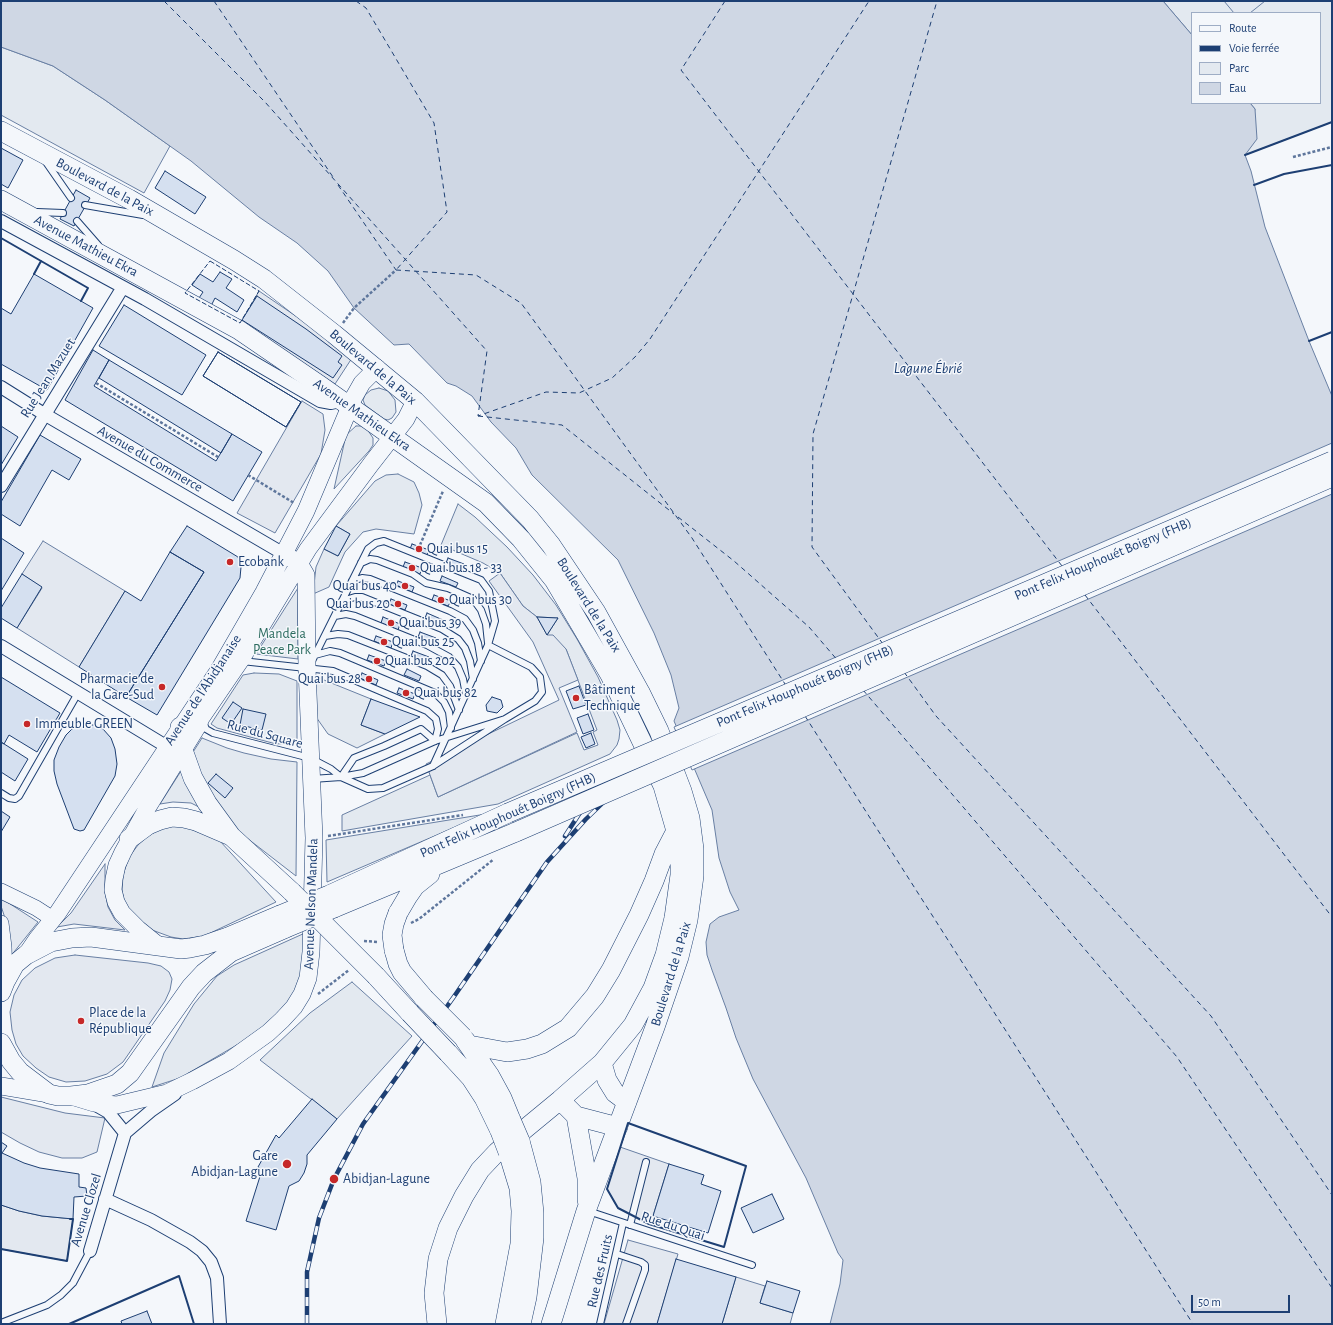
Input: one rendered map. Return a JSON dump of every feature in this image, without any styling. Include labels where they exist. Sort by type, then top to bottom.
[{"type":"main road","name":"Boulevard de la Paix","points":[[1,131],[163,218],[264,279],[377,368],[415,402],[530,519],[551,545],[596,612],[640,692],[659,732],[682,791],[690,818],[694,849],[694,876],[688,920],[679,957],[655,1027],[586,1211],[551,1324]]},
{"type":"main road","name":"Avenue Mathieu Ekra","points":[[1,201],[155,283],[238,330],[303,373],[486,503],[521,539],[554,580],[610,675],[634,725]]},
{"type":"main road","name":"Avenue de l'Abidjanaise","points":[[234,657],[264,592],[306,511],[335,442],[345,403],[377,368]]},
{"type":"main road","name":"Avenue de l'Abidjanaise","points":[[180,727],[198,711],[298,563],[334,512],[406,419],[415,402]]},
{"type":"main road","name":"Pont Felix Houphouét Boigny (FHB)","points":[[332,902],[508,813],[1332,461]]},
{"type":"main road","name":"Pont Felix Houphouét Boigny (FHB)","points":[[283,922],[332,902],[444,863],[1332,477]]},
{"type":"main road","points":[[284,554],[298,563]]},
{"type":"main road","name":"Avenue Nelson Mandela","points":[[71,1096],[94,1104],[117,1105],[167,1093],[229,1061],[268,1033],[294,1007],[302,994],[308,978],[311,952],[314,838],[310,758],[311,662],[306,576],[298,563]]},
{"type":"main road","name":"Avenue de l'Abidjanaise","points":[[26,956],[177,751],[198,727],[198,711]]},
{"type":"main road","name":"Boulevard de la Paix","points":[[437,1324],[434,1293],[438,1259],[448,1228],[464,1196],[480,1170],[497,1152],[560,1100],[602,1062],[633,1026],[653,988],[665,955],[674,918],[680,875],[680,857],[676,831],[663,786],[634,725]]},
{"type":"main road","points":[[180,727],[177,751],[207,803],[231,836],[292,892],[376,976],[471,1078],[505,1125],[531,1182],[534,1219],[533,1245],[527,1297],[521,1324]]},
{"type":"main road","name":"Avenue de l'Abidjanaise","points":[[159,946],[122,914],[116,902],[113,890],[114,879],[117,865],[129,839],[177,751]]},
{"type":"main road","points":[[129,839],[148,825],[172,817],[196,821],[231,836]]},
{"type":"main road","points":[[466,1041],[507,1052],[526,1049],[542,1044],[568,1028],[595,996],[611,970],[639,915],[664,854],[676,831]]},
{"type":"main road","points":[[444,863],[416,886],[408,896],[402,920],[394,924],[392,935],[386,946],[402,972],[424,998],[466,1041],[490,1076],[502,1098],[505,1125]]},
{"type":"main road","points":[[3,987],[15,964],[51,942],[72,938],[91,937],[181,949],[205,945],[283,922]]},
{"type":"main road","points":[[1,1086],[71,1096],[88,1094],[117,1084],[130,1073],[191,988],[204,973],[231,952],[283,922]]},
{"type":"main road","points":[[1,1043],[11,1061],[20,1072],[50,1094]]},
{"type":"main road","points":[[602,1062],[607,1080],[615,1093],[627,1102]]},
{"type":"main road","points":[[560,1100],[576,1116],[618,1127]]},
{"type":"main road","points":[[576,1116],[587,1178],[586,1211]]},
{"type":"main road","points":[[505,1324],[520,1244],[521,1211],[514,1146]]},
{"type":"street","points":[[1,222],[145,299],[320,401],[345,403]]},
{"type":"street","points":[[145,299],[155,283]]},
{"type":"street","name":"Rue Jean Mazuet","points":[[1,486],[122,287]]},
{"type":"street","name":"Avenue du Commerce","points":[[1,387],[44,414],[284,554]]},
{"type":"street","points":[[1,646],[177,751]]},
{"type":"street","points":[[1,891],[36,908],[53,919]]},
{"type":"street","points":[[1,923],[4,947],[3,987]]},
{"type":"street","points":[[94,1104],[108,1112],[125,1133],[152,1110],[192,1081]]},
{"type":"street","name":"Avenue Clozel","points":[[90,1251],[125,1133]]},
{"type":"street","points":[[105,1199],[151,1220],[190,1242],[202,1251],[211,1262],[217,1278],[220,1324]]},
{"type":"lane","points":[[38,151],[72,198]]},
{"type":"lane","points":[[85,205],[163,218]]},
{"type":"lane","points":[[23,212],[63,213]]},
{"type":"lane","points":[[77,221],[111,260]]},
{"type":"lane","points":[[311,662],[368,549],[376,543],[384,541],[481,580],[489,591],[495,621],[488,645],[433,766]]},
{"type":"lane","points":[[361,563],[370,560],[377,560],[413,574],[426,583],[448,588],[473,599],[481,610],[486,624],[488,645]]},
{"type":"lane","points":[[352,581],[362,578],[370,579],[450,611],[465,619],[473,630],[478,643],[481,661]]},
{"type":"lane","points":[[342,601],[355,597],[362,597],[442,629],[458,639],[466,648],[473,680]]},
{"type":"lane","points":[[335,616],[346,614],[355,616],[427,645],[449,657],[458,667],[463,679],[466,695]]},
{"type":"lane","points":[[325,636],[338,634],[348,635],[427,666],[442,675],[450,686],[459,710]]},
{"type":"lane","points":[[311,779],[341,777],[363,773],[435,741],[505,719],[535,701],[542,692],[540,677],[531,667],[488,645]]},
{"type":"lane","points":[[311,662],[330,651],[435,693],[444,702],[449,712],[450,728]]},
{"type":"lane","points":[[234,657],[311,662],[333,671],[428,711],[436,719],[438,729],[435,741]]},
{"type":"lane","points":[[1,793],[9,798],[15,799],[19,796],[78,693]]},
{"type":"lane","name":"Rue du Square","points":[[198,711],[206,729],[213,733],[310,758],[331,769],[341,777],[368,789],[383,788],[433,766],[505,719]]},
{"type":"lane","points":[[435,741],[450,728]]},
{"type":"lane","points":[[341,777],[354,758],[421,729],[435,741]]},
{"type":"lane","points":[[630,1225],[646,1162]]},
{"type":"lane","name":"Rue du Quai","points":[[586,1211],[752,1265]]},
{"type":"lane","name":"Rue des Fruits","points":[[600,1324],[623,1223]]},
{"type":"lane","name":"Avenue Clozel","points":[[1,1323],[47,1305],[61,1295],[73,1283],[90,1251]]},
{"type":"lane","points":[[617,1254],[641,1262],[645,1265],[645,1270],[626,1324]]},
{"type":"path","points":[[1293,157],[1332,147]]},
{"type":"path","points":[[334,334],[354,308],[396,270]]},
{"type":"path","points":[[96,383],[158,423],[218,457]]},
{"type":"path","points":[[248,475],[306,511]]},
{"type":"path","points":[[314,838],[467,814]]},
{"type":"path","points":[[402,920],[419,919],[496,858]]},
{"type":"path","points":[[359,941],[386,946]]},
{"type":"green space","points":[[1163,1],[1332,1],[1332,122],[1245,155],[1255,109],[1251,104],[1321,104],[1321,12],[1191,12],[1191,34]]},
{"type":"green space","points":[[1,47],[53,66],[105,100],[170,146],[144,193],[1,115]]},
{"type":"green space","points":[[379,388],[388,391],[395,400],[396,412],[392,418],[388,420],[384,419],[365,405],[363,400],[365,395],[371,390]]},
{"type":"green space","points":[[356,426],[361,426],[367,429],[373,438],[373,445],[334,489],[346,435]]},
{"type":"green space","points":[[398,474],[414,482],[419,493],[422,505],[414,534],[376,529],[363,532],[345,552],[329,587],[313,594],[316,567],[324,549],[338,556],[350,534],[336,526],[375,481],[386,475]]},
{"type":"green space","points":[[458,504],[475,517],[507,547],[533,575],[556,605],[598,677],[617,720],[620,730],[617,745],[610,754],[498,804],[342,831],[342,815],[430,775],[438,797],[577,733],[584,750],[598,745],[593,732],[597,730],[566,649],[547,635],[558,618],[537,617],[523,606],[500,573],[483,563],[441,545]]},
{"type":"green space","name":"Mandela Peace Park","points":[[298,588],[298,659],[256,654],[287,605]]},
{"type":"green space","points":[[254,673],[279,674],[297,681],[297,740],[292,743],[276,744],[217,728],[211,724],[243,675]]},
{"type":"green space","points":[[314,676],[371,699],[361,725],[385,734],[357,748],[328,734],[316,717]]},
{"type":"green space","points":[[202,738],[244,753],[271,759],[297,762],[296,876],[221,818],[191,803],[173,802],[160,804]]},
{"type":"green space","points":[[486,814],[327,882],[326,840]]},
{"type":"green space","points":[[173,825],[188,828],[219,840],[276,902],[204,936],[183,939],[171,937],[152,930],[138,920],[125,904],[122,891],[123,875],[129,857],[138,845],[147,837],[158,830]]},
{"type":"green space","points":[[305,933],[300,980],[290,1004],[266,1028],[180,1078],[152,1087],[164,1053],[194,1004],[217,976],[234,965]]},
{"type":"green space","points":[[352,982],[412,1036],[337,1119],[260,1060],[310,1013]]},
{"type":"shaded area","points":[[1224,1],[1265,1],[1251,12],[1233,12]]},
{"type":"shaded area","points":[[259,291],[306,323],[352,358],[335,384],[241,323]]},
{"type":"shaded area","points":[[302,401],[323,414],[325,430],[321,454],[275,533],[237,513]]},
{"type":"shaded area","points":[[43,541],[125,591],[79,667],[17,628],[42,588],[22,574]]},
{"type":"shaded area","points":[[500,573],[523,606],[537,617],[547,635],[553,635],[566,649],[578,680],[559,688],[577,732],[438,797],[426,764],[559,700],[533,642],[489,581]]},
{"type":"shaded area","points":[[105,864],[105,892],[108,907],[115,920],[125,930],[74,924],[57,927],[71,913]]},
{"type":"shaded area","points":[[1,898],[38,922],[10,957],[6,921],[1,906]]},
{"type":"shaded area","name":"Place de la République","points":[[75,955],[148,963],[161,966],[169,972],[172,979],[170,990],[165,1001],[123,1062],[107,1074],[85,1081],[66,1082],[49,1077],[23,1056],[16,1044],[12,1030],[10,1012],[14,995],[22,980],[35,968],[55,958]]},
{"type":"shaded area","points":[[1,1097],[65,1113],[105,1118],[97,1152],[82,1158],[62,1158],[39,1152],[20,1143],[1,1132]]},
{"type":"shaded area","points":[[620,1147],[669,1164],[653,1216],[649,1224],[618,1208],[607,1189]]},
{"type":"shaded area","points":[[1,1205],[42,1216],[73,1219],[67,1261],[1,1249]]},
{"type":"shaded area","points":[[628,1240],[678,1254],[657,1324],[604,1324]]},
{"type":"shaded area","points":[[736,1277],[765,1286],[760,1303],[793,1313],[790,1324],[722,1324]]},
{"type":"water","name":"Lagune Ébrié","points":[[1,1],[1163,1],[1191,34],[1191,104],[1251,104],[1255,109],[1257,139],[1245,155],[1251,171],[1265,227],[1332,396],[1332,1324],[830,1324],[840,1284],[843,1260],[838,1253],[806,1178],[753,1079],[736,1038],[707,955],[706,942],[710,924],[719,917],[739,910],[730,892],[719,858],[712,810],[674,721],[679,708],[671,675],[654,633],[618,560],[532,475],[516,448],[491,422],[472,396],[456,386],[447,383],[409,344],[394,345],[354,308],[328,271],[297,243],[259,217],[191,161],[105,100],[53,66],[1,47]]},
{"type":"pier","points":[[1332,443],[1332,494],[692,770],[674,727]]},
{"type":"building","points":[[1,148],[23,160],[8,188],[1,184]]},
{"type":"building","points":[[165,171],[206,197],[195,214],[155,188]]},
{"type":"building","points":[[76,190],[90,198],[74,226],[60,219]]},
{"type":"building","points":[[220,272],[232,279],[226,288],[244,300],[237,312],[215,298],[211,306],[199,298],[203,292],[192,285],[200,274],[213,282]]},
{"type":"building","points":[[34,274],[93,308],[47,390],[1,364],[1,308],[11,314]]},
{"type":"building","points":[[257,296],[306,329],[342,356],[338,362],[342,365],[333,378],[242,320]]},
{"type":"building","points":[[124,305],[206,355],[182,395],[99,346]]},
{"type":"building","points":[[93,350],[109,360],[94,386],[216,461],[232,434],[262,452],[233,501],[65,400]]},
{"type":"building","points":[[218,352],[301,402],[286,427],[203,376]]},
{"type":"building","points":[[218,352],[301,402],[286,427],[203,376]]},
{"type":"building","points":[[109,360],[232,434],[221,453],[99,378]]},
{"type":"building","points":[[1,426],[18,437],[1,465]]},
{"type":"building","points":[[40,435],[81,459],[69,480],[52,470],[20,526],[1,514],[1,502]]},
{"type":"building","points":[[187,526],[238,557],[241,567],[240,578],[157,715],[126,697],[204,572],[170,552]]},
{"type":"building","points":[[336,526],[350,534],[338,556],[324,549]]},
{"type":"building","points":[[1,538],[24,553],[1,591]]},
{"type":"building","name":"Quai bus 15","points":[[412,544],[429,550],[427,555],[410,549]]},
{"type":"building","points":[[170,552],[204,572],[126,697],[79,667],[125,591],[141,601]]},
{"type":"building","points":[[448,558],[464,564],[462,569],[446,563]]},
{"type":"building","name":"Quai bus 18 - 33","points":[[405,562],[422,568],[420,574],[403,567]]},
{"type":"building","points":[[22,574],[42,587],[17,628],[1,618],[1,608]]},
{"type":"building","points":[[442,576],[458,583],[456,587],[440,581]]},
{"type":"building","name":"Quai bus 40","points":[[398,581],[414,587],[412,592],[396,585]]},
{"type":"building","name":"Quai bus 30","points":[[434,595],[451,601],[448,606],[432,600]]},
{"type":"building","name":"Quai bus 20","points":[[391,599],[407,605],[405,610],[389,604]]},
{"type":"building","points":[[427,613],[443,620],[441,625],[425,618]]},
{"type":"building","name":"Quai bus 39","points":[[383,617],[400,624],[398,630],[381,623]]},
{"type":"building","points":[[537,617],[558,618],[547,635]]},
{"type":"building","points":[[420,632],[436,638],[434,643],[418,637]]},
{"type":"building","name":"Quai bus 25","points":[[376,636],[393,642],[391,648],[374,641]]},
{"type":"building","points":[[413,651],[429,657],[427,662],[411,656]]},
{"type":"building","name":"Quai bus 202","points":[[369,655],[386,661],[384,666],[367,660]]},
{"type":"building","points":[[407,669],[421,676],[419,681],[404,675]]},
{"type":"building","name":"Quai bus 28","points":[[362,673],[378,680],[376,685],[360,678]]},
{"type":"building","name":"Immeuble GREEN","points":[[1,677],[60,713],[37,752],[9,735],[4,744],[1,742]]},
{"type":"building","name":"Bâtiment Technique","points":[[579,686],[586,705],[573,709],[566,691]]},
{"type":"building","name":"Quai bus 82","points":[[399,688],[415,694],[413,699],[397,693]]},
{"type":"building","points":[[492,697],[501,700],[503,707],[497,713],[487,711],[486,705]]},
{"type":"building","points":[[371,699],[420,717],[385,734],[361,725]]},
{"type":"building","points":[[233,702],[242,708],[231,724],[222,718]]},
{"type":"building","points":[[243,709],[266,714],[262,730],[240,725]]},
{"type":"building","points":[[588,714],[594,730],[583,734],[577,718]]},
{"type":"building","points":[[83,725],[94,725],[103,729],[111,738],[115,749],[117,764],[115,776],[84,830],[80,831],[74,829],[57,784],[54,771],[54,760],[66,735],[72,729]]},
{"type":"building","points":[[591,733],[595,744],[586,748],[581,737]]},
{"type":"building","points":[[1,742],[28,759],[15,781],[1,772]]},
{"type":"building","points":[[216,774],[233,788],[225,798],[208,783]]},
{"type":"building","points":[[1,811],[10,817],[1,832]]},
{"type":"building","points":[[312,1099],[337,1119],[307,1155],[307,1164],[299,1181],[289,1186],[276,1230],[246,1221],[262,1170],[258,1167],[276,1135],[279,1138]]},
{"type":"building","points":[[1,1142],[7,1146],[2,1153],[24,1163],[40,1168],[79,1174],[79,1187],[86,1188],[87,1196],[74,1197],[73,1219],[42,1216],[1,1205]]},
{"type":"building","points":[[669,1164],[704,1175],[701,1184],[721,1191],[708,1233],[653,1216]]},
{"type":"building","points":[[772,1194],[784,1219],[753,1233],[741,1208]]},
{"type":"building","points":[[676,1259],[736,1277],[722,1324],[657,1324]]},
{"type":"building","points":[[767,1281],[800,1291],[793,1313],[760,1303]]},
{"type":"building","points":[[147,1311],[152,1324],[122,1324],[121,1321]]},
{"type":"ferry route","points":[[164,1],[265,102],[487,351],[478,416],[546,392],[579,393],[612,378],[635,357],[650,339],[869,1]]},
{"type":"ferry route","points":[[214,1],[333,177]]},
{"type":"ferry route","points":[[356,1],[366,8],[434,123],[447,212],[396,270]]},
{"type":"ferry route","points":[[725,1],[681,70],[1062,566]]},
{"type":"ferry route","points":[[883,644],[812,547],[813,434],[937,1]]},
{"type":"ferry route","points":[[338,185],[396,270]]},
{"type":"ferry route","points":[[396,270],[476,275],[521,303],[692,538],[785,684]]},
{"type":"ferry route","points":[[478,416],[562,425],[674,514]]},
{"type":"ferry route","points":[[678,517],[734,561],[809,627],[839,662]]},
{"type":"ferry route","points":[[1085,595],[1332,917]]},
{"type":"ferry route","points":[[904,672],[936,716],[1211,1016],[1332,1195]]},
{"type":"ferry route","points":[[863,690],[1177,1057],[1332,1288]]},
{"type":"ferry route","points":[[805,716],[1193,1324]]},
{"type":"railway","points":[[565,836],[583,808],[614,779],[639,764],[1332,469]]},
{"type":"railway","points":[[307,1324],[307,1272],[319,1218],[334,1179],[363,1124],[453,998],[547,862],[586,819],[611,795],[643,773],[1332,479]]},
{"type":"fence","points":[[210,261],[259,291],[240,323],[185,293],[210,261]]},
{"type":"wall","points":[[1245,155],[1332,122]]},
{"type":"wall","points":[[1254,185],[1284,174],[1332,165]]},
{"type":"wall","points":[[1,238],[88,288],[81,301]]},
{"type":"wall","points":[[34,274],[41,261]]},
{"type":"wall","points":[[1309,341],[1332,332]]},
{"type":"wall","points":[[628,1123],[746,1166],[724,1247],[649,1224],[618,1208],[607,1189],[628,1123]]},
{"type":"wall","points":[[1,1249],[67,1261],[73,1219],[70,1219]]},
{"type":"wall","points":[[69,1324],[179,1276],[194,1324]]},
{"type":"place","name":"Quai bus 15","points":[[419,549]]},
{"type":"place","name":"Ecobank","points":[[230,562]]},
{"type":"place","name":"Quai bus 18 - 33","points":[[412,568]]},
{"type":"place","name":"Quai bus 40","points":[[405,586]]},
{"type":"place","name":"Quai bus 30","points":[[441,600]]},
{"type":"place","name":"Quai bus 20","points":[[398,604]]},
{"type":"place","name":"Quai bus 39","points":[[391,623]]},
{"type":"place","name":"Quai bus 25","points":[[384,642]]},
{"type":"place","name":"Quai bus 202","points":[[377,661]]},
{"type":"place","name":"Quai bus 28","points":[[369,679]]},
{"type":"place","name":"Pharmacie de la Gare-Sud","points":[[162,687]]},
{"type":"place","name":"Quai bus 82","points":[[406,693]]},
{"type":"place","name":"Bâtiment Technique","points":[[576,698]]},
{"type":"place","name":"Immeuble GREEN","points":[[27,724]]},
{"type":"place","name":"Place de la République","points":[[81,1021]]},
{"type":"place","name":"Gare Abidjan-Lagune","points":[[287,1164]]},
{"type":"place","name":"Abidjan-Lagune","points":[[334,1179]]}]
